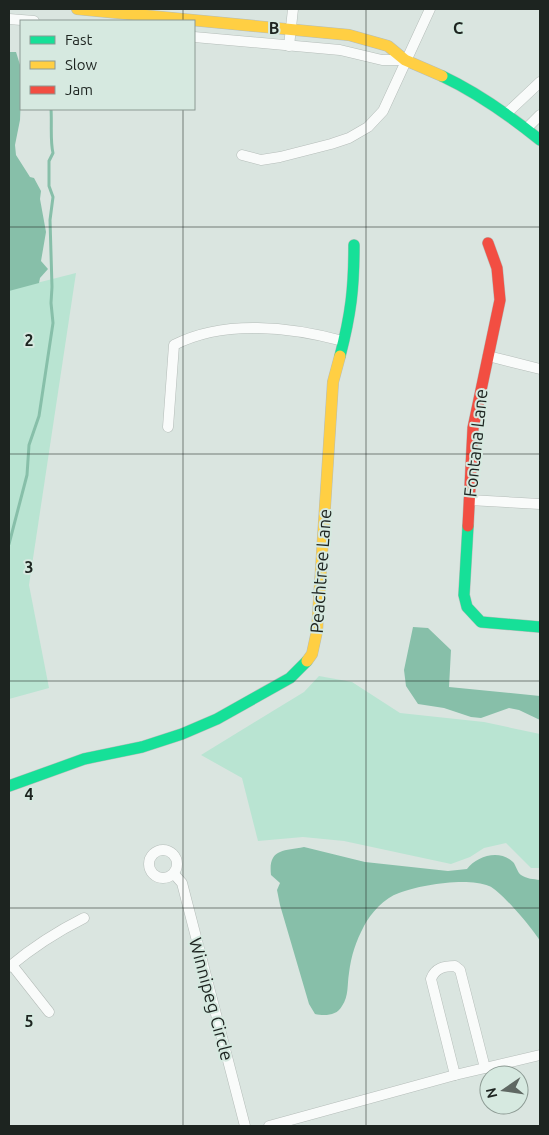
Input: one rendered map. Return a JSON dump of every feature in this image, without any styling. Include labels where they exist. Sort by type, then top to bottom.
[{"type":"street","points":[[77,9],[292,28],[349,35],[388,46],[405,60],[461,85],[507,113],[540,140]]},
{"type":"street","points":[[289,46],[293,9]]},
{"type":"street","points":[[242,155],[261,160],[280,157],[331,144],[368,127],[382,111],[430,9]]},
{"type":"street","points":[[9,19],[22,20]]},
{"type":"street","points":[[195,37],[340,50],[382,60],[405,60]]},
{"type":"street","points":[[507,113],[540,82]]},
{"type":"street","points":[[527,128],[540,114]]},
{"type":"street","name":"Fontana Lane","points":[[488,242],[497,268],[500,300],[478,393],[473,428],[464,595],[467,607],[472,615],[481,622],[540,627]]},
{"type":"street","name":"Peachtree Lane","points":[[9,786],[84,759],[142,747],[182,734],[217,719],[290,678],[312,654],[317,631],[333,382],[351,315],[354,290],[354,245]]},
{"type":"street","points":[[168,427],[174,345],[187,338],[233,330],[270,328],[309,332],[343,341]]},
{"type":"street","points":[[488,356],[540,369]]},
{"type":"street","points":[[469,500],[540,504]]},
{"type":"street","name":"Winnipeg Circle","points":[[174,874],[182,883],[245,1126]]},
{"type":"street","points":[[49,1012],[10,966],[55,932],[84,918]]},
{"type":"street","points":[[455,1076],[431,979],[433,972],[446,966],[455,966],[460,970],[484,1065]]},
{"type":"street","points":[[498,1065],[540,1055]]},
{"type":"street","points":[[269,1126],[479,1070]]},
{"type":"shaded area","points":[[9,52],[16,52],[20,65],[20,110],[15,145],[16,155],[30,177],[34,178],[41,191],[40,199],[46,232],[41,261],[48,269],[40,278],[39,283],[9,291]]},
{"type":"shaded area","points":[[76,273],[29,585],[49,688],[9,699],[9,290]]},
{"type":"shaded area","points":[[413,627],[428,628],[451,650],[449,687],[540,696],[540,720],[519,710],[509,708],[481,718],[471,717],[444,708],[418,704],[406,686],[404,670]]},
{"type":"shaded area","points":[[319,676],[352,682],[400,713],[484,722],[540,734],[540,868],[531,868],[506,843],[484,848],[470,857],[451,864],[344,841],[303,837],[258,841],[242,778],[201,755],[304,692]]},
{"type":"shaded area","points":[[304,847],[365,862],[448,871],[467,869],[471,864],[488,856],[495,855],[507,858],[514,863],[521,875],[540,880],[540,941],[524,919],[489,886],[480,883],[456,882],[408,890],[393,895],[383,902],[370,916],[364,926],[356,943],[350,967],[347,994],[340,1009],[330,1014],[315,1014],[309,1004],[280,905],[277,890],[280,883],[271,875],[272,860],[278,853]]},
{"type":"waterway","points":[[9,544],[27,475],[29,445],[39,416],[53,323],[50,220],[53,197],[49,186],[49,161],[53,153],[51,110]]},
{"type":"traffic: fast","points":[[442,76],[493,105],[540,140]]},
{"type":"traffic: fast","points":[[340,356],[351,301],[354,245]]},
{"type":"traffic: fast","points":[[468,526],[464,595],[467,607],[481,622],[540,627]]},
{"type":"traffic: fast","points":[[9,786],[84,759],[142,747],[182,734],[217,719],[290,678],[307,661]]},
{"type":"traffic: slow","points":[[77,9],[192,20]]},
{"type":"traffic: slow","points":[[195,20],[349,35],[388,46],[405,60],[442,76]]},
{"type":"traffic: slow","points":[[307,661],[312,654],[317,631],[333,382],[340,356]]},
{"type":"traffic: jam","points":[[468,526],[473,428],[500,300],[497,268],[488,243]]}]
